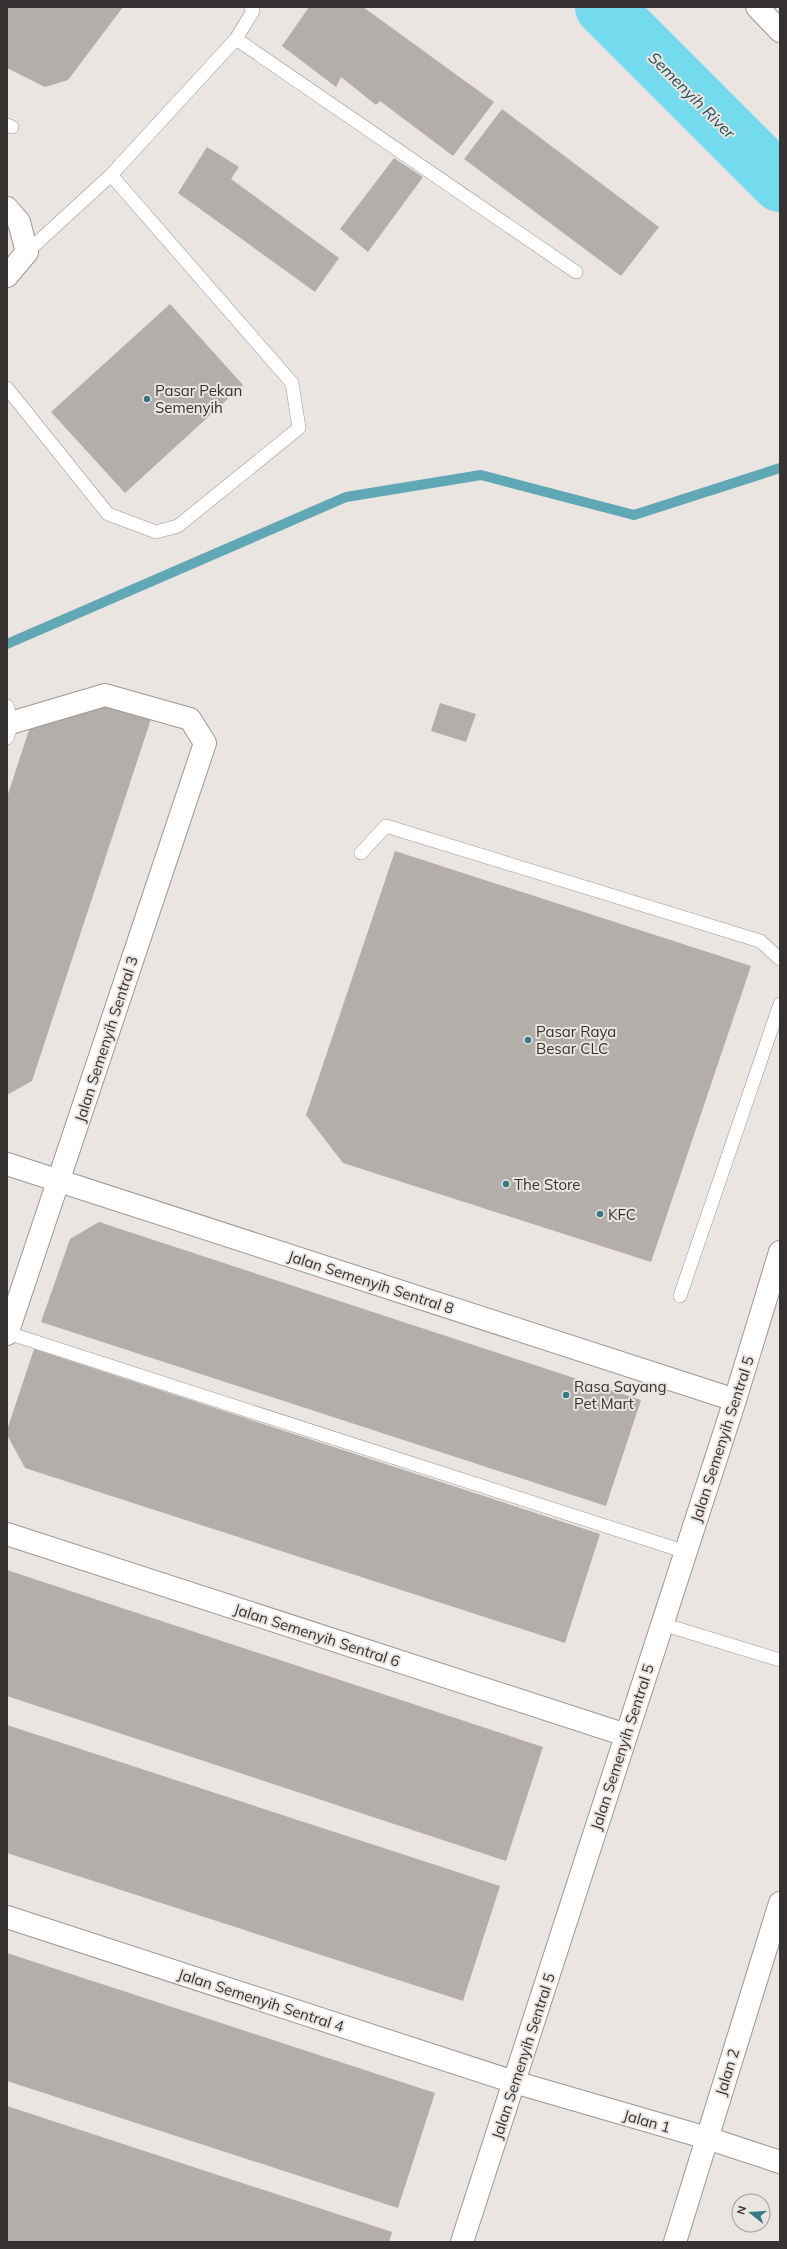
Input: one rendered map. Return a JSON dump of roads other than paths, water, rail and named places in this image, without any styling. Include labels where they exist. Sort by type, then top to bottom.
[{"type":"street","points":[[757,7],[780,32]]},
{"type":"street","points":[[7,208],[20,222],[26,252],[7,276]]},
{"type":"street","name":"Jalan Semenyih Sentral 3","points":[[7,1334],[205,743],[190,719],[105,695],[8,723]]},
{"type":"street","name":"Jalan Semenyih Sentral 8","points":[[7,1164],[735,1400]]},
{"type":"street","name":"Jalan Semenyih Sentral 5","points":[[462,2242],[735,1400],[780,1252]]},
{"type":"street","name":"Jalan Semenyih Sentral 6","points":[[7,1534],[626,1735]]},
{"type":"street","name":"Jalan 2","points":[[675,2242],[780,1902]]},
{"type":"street","name":"Jalan Semenyih Sentral 4","points":[[7,1917],[514,2082]]},
{"type":"street","name":"Jalan 1","points":[[514,2082],[707,2138],[780,2162]]},
{"type":"lane","points":[[26,252],[111,175],[236,39],[253,11],[251,7]]},
{"type":"lane","points":[[236,39],[576,272]]},
{"type":"lane","points":[[7,388],[108,514],[156,532],[178,526],[299,428],[292,383],[111,175]]},
{"type":"lane","points":[[361,853],[386,826],[760,941],[780,959]]},
{"type":"lane","points":[[680,1296],[780,1004]]},
{"type":"lane","points":[[7,1334],[686,1552]]},
{"type":"lane","points":[[662,1624],[780,1660]]},
{"type":"waterway","name":"Semenyih River","points":[[604,7],[780,183]]},
{"type":"waterway","points":[[7,644],[346,497],[481,475],[634,515],[780,468]]},
{"type":"place","name":"Pasar Pekan Semenyih","points":[[147,399]]},
{"type":"place","name":"Pasar Raya Besar CLC","points":[[528,1040]]},
{"type":"place","name":"The Store","points":[[506,1184]]},
{"type":"place","name":"KFC","points":[[600,1214]]},
{"type":"place","name":"Rasa Sayang Pet Mart","points":[[566,1395]]}]
